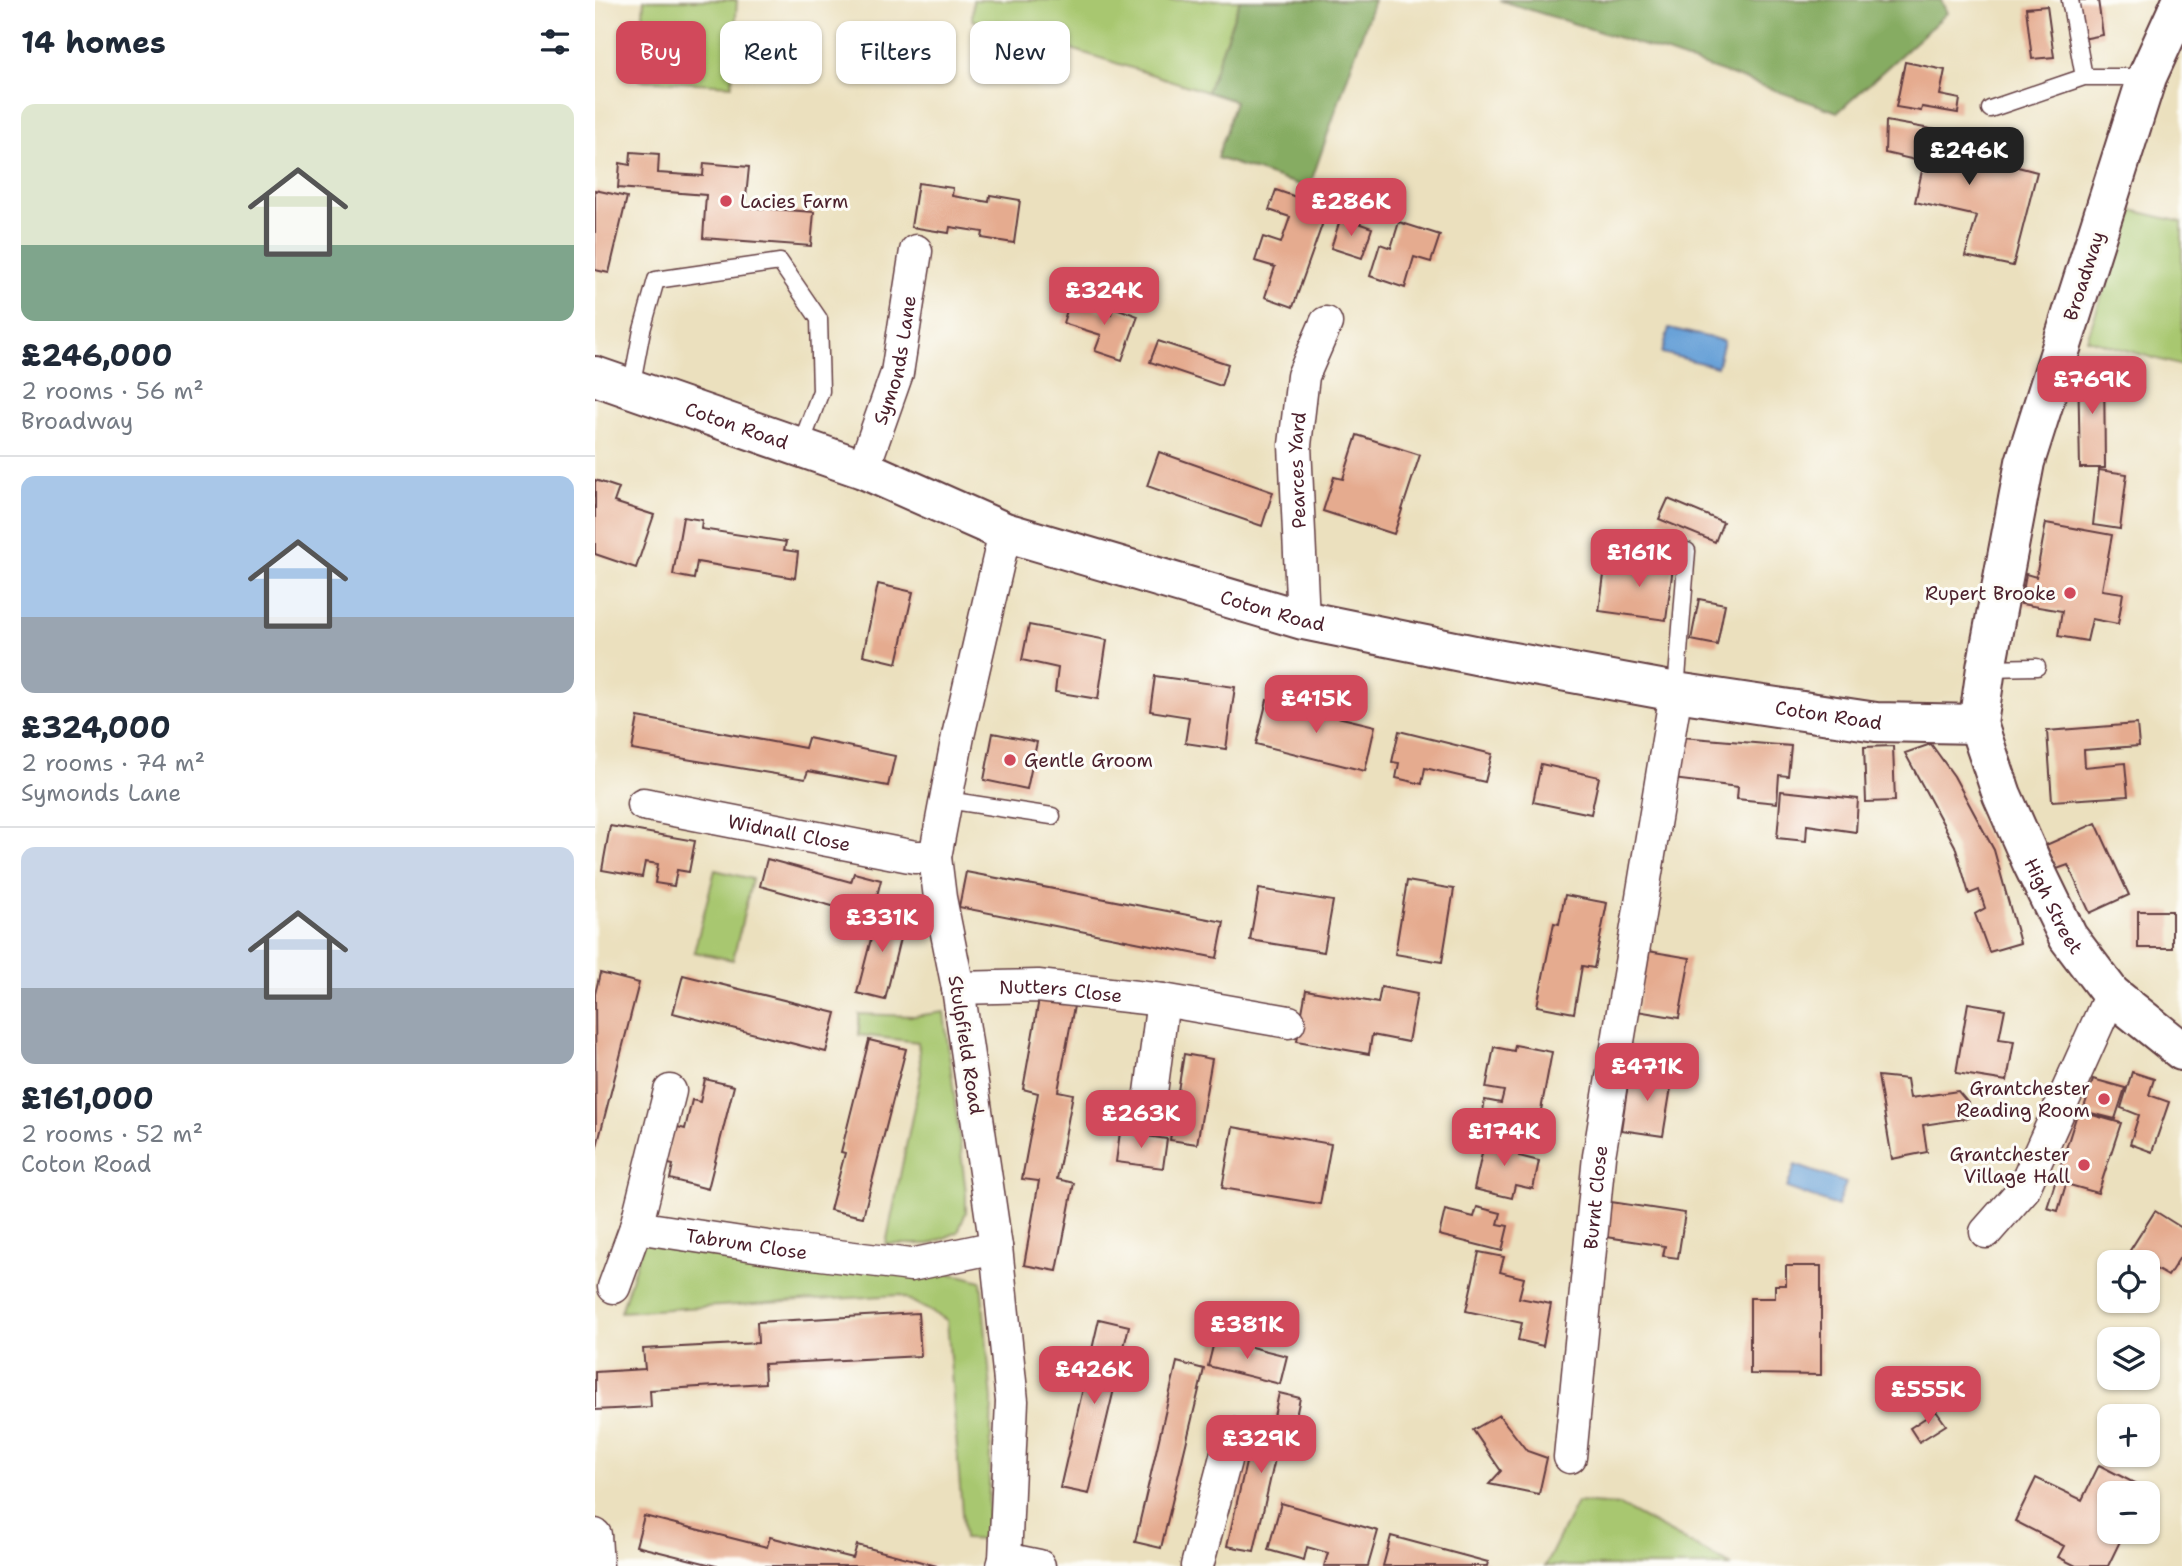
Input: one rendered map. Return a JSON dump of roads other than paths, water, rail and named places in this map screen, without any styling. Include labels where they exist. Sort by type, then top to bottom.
[{"type":"street","name":"Broadway","points":[[1978,724],[2025,463],[2147,78],[2182,0]]},
{"type":"street","name":"Symonds Lane","points":[[863,469],[897,373],[916,251]]},
{"type":"street","name":"Pearces Yard","points":[[1303,620],[1295,445],[1303,376],[1326,323]]},
{"type":"street","name":"Coton Road","points":[[595,376],[863,469],[1005,532],[1303,620],[1676,692],[1876,722],[1978,724]]},
{"type":"street","name":"Stulpfield Road","points":[[1004,1563],[1012,1401],[996,1247],[958,988],[940,898],[935,856],[958,736],[1005,532]]},
{"type":"street","name":"Burnt Close","points":[[1570,1457],[1599,1156],[1676,692]]},
{"type":"street","name":"High Street","points":[[1978,724],[2003,795],[2068,937],[2111,994],[2182,1051]]},
{"type":"street","name":"Widnall Close","points":[[643,804],[915,856],[935,856]]},
{"type":"street","name":"Nutters Close","points":[[958,988],[1038,986],[1163,1000],[1289,1022]]},
{"type":"street","points":[[1986,1232],[2022,1190],[2111,994]]},
{"type":"street","points":[[1148,1116],[1163,1000]]},
{"type":"street","points":[[614,1287],[636,1227],[670,1091]]},
{"type":"street","name":"Tabrum Close","points":[[636,1227],[911,1265],[996,1247]]},
{"type":"street","points":[[1197,1566],[1232,1434]]},
{"type":"street","points":[[595,1535],[597,1566]]},
{"type":"street","points":[[1004,1563],[1039,1566]]},
{"type":"lane","points":[[2070,0],[2084,78]]},
{"type":"lane","points":[[1990,109],[2084,78],[2147,78]]},
{"type":"lane","points":[[631,388],[642,330],[656,280],[780,262],[819,319],[821,391],[800,447]]},
{"type":"lane","points":[[1676,692],[1687,551]]},
{"type":"lane","points":[[1986,668],[2037,667]]},
{"type":"lane","points":[[947,800],[1052,816]]},
{"type":"water","points":[[1669,328],[1724,341],[1717,367],[1662,353]]},
{"type":"water","points":[[1795,1165],[1846,1183],[1837,1206],[1787,1188]]},
{"type":"place","name":"Lacies Farm","points":[[726,201]]},
{"type":"place","name":"Rupert Brooke","points":[[2070,593]]},
{"type":"place","name":"Gentle Groom","points":[[1010,760]]},
{"type":"place","name":"Grantchester Reading Room","points":[[2104,1099]]},
{"type":"place","name":"Grantchester Village Hall","points":[[2084,1165]]}]
